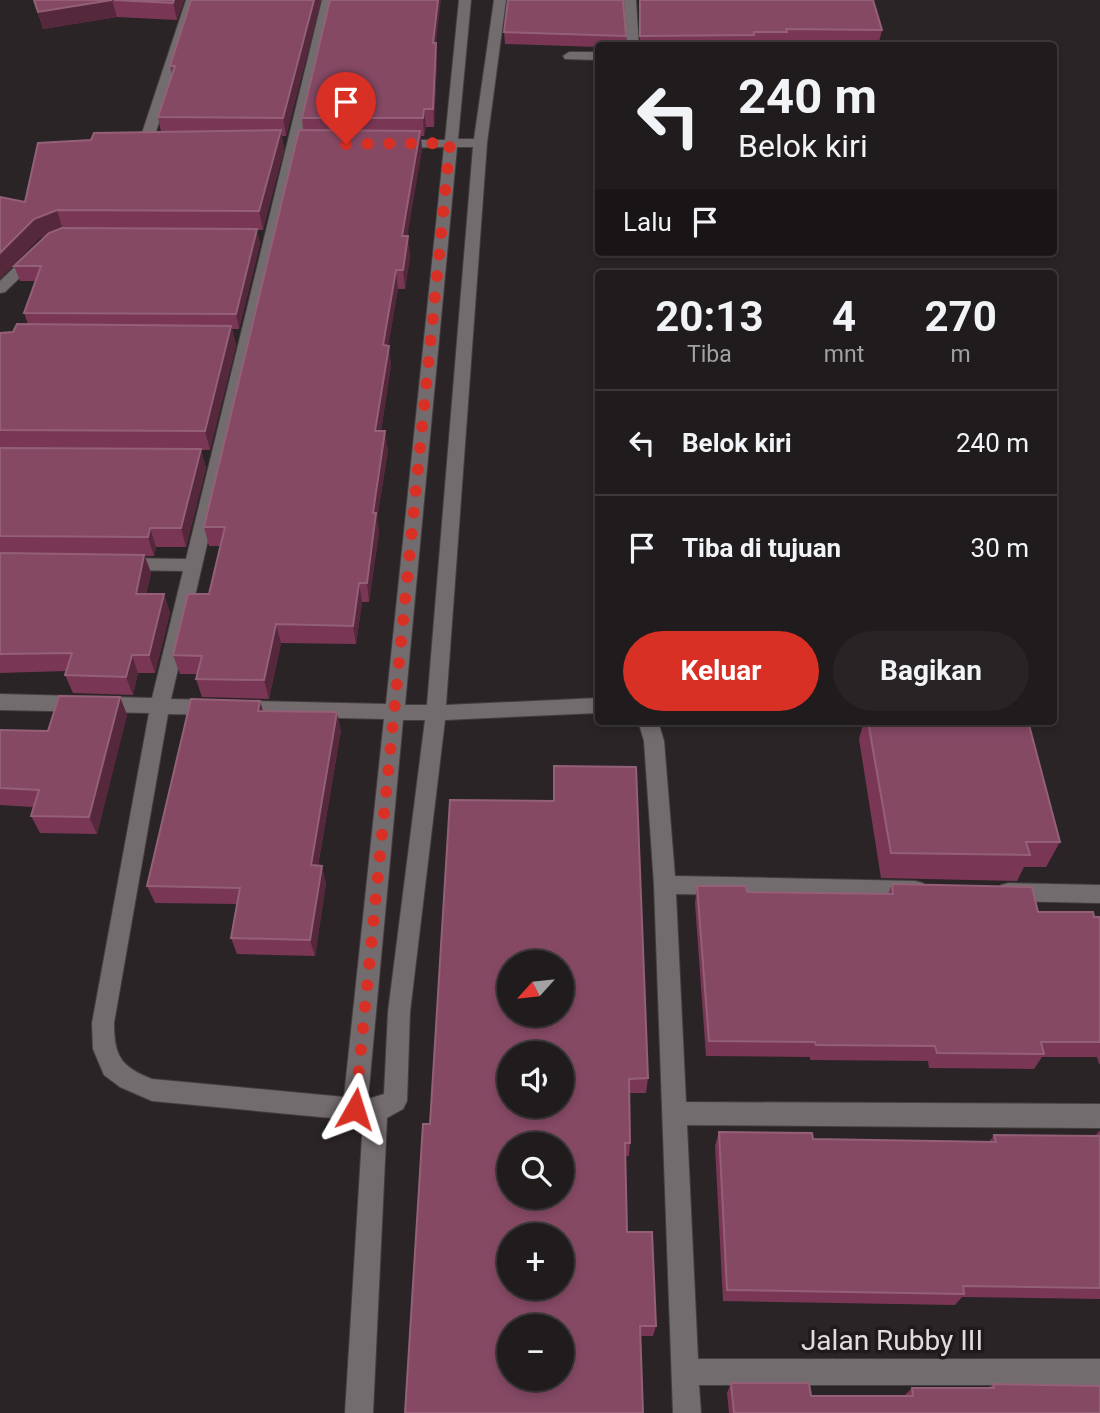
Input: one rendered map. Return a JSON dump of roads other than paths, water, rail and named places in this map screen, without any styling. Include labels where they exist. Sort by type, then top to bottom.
[{"type":"street","points":[[173,142],[146,142],[192,0]]},
{"type":"street","points":[[328,0],[294,144],[263,237],[211,459],[192,565],[160,704],[103,1023],[102,1048],[113,1068],[127,1081],[152,1090],[365,1110],[395,1101],[399,1012],[436,713],[480,143],[500,0]]},
{"type":"street","points":[[359,1413],[365,1110],[394,712],[465,0]]},
{"type":"street","points":[[630,0],[633,42]]},
{"type":"street","points":[[569,56],[595,56]]},
{"type":"street","points":[[385,144],[480,143]]},
{"type":"street","points":[[0,289],[47,243]]},
{"type":"street","points":[[110,564],[192,565]]},
{"type":"street","points":[[0,702],[436,713],[595,705]]},
{"type":"street","points":[[649,725],[654,741],[664,885],[687,1413]]},
{"type":"street","points":[[664,885],[937,890]]},
{"type":"street","points":[[991,892],[1100,894]]},
{"type":"street","points":[[674,1112],[1100,1116]]},
{"type":"street","name":"Jalan Rubby III","points":[[685,1372],[1100,1372]]}]
